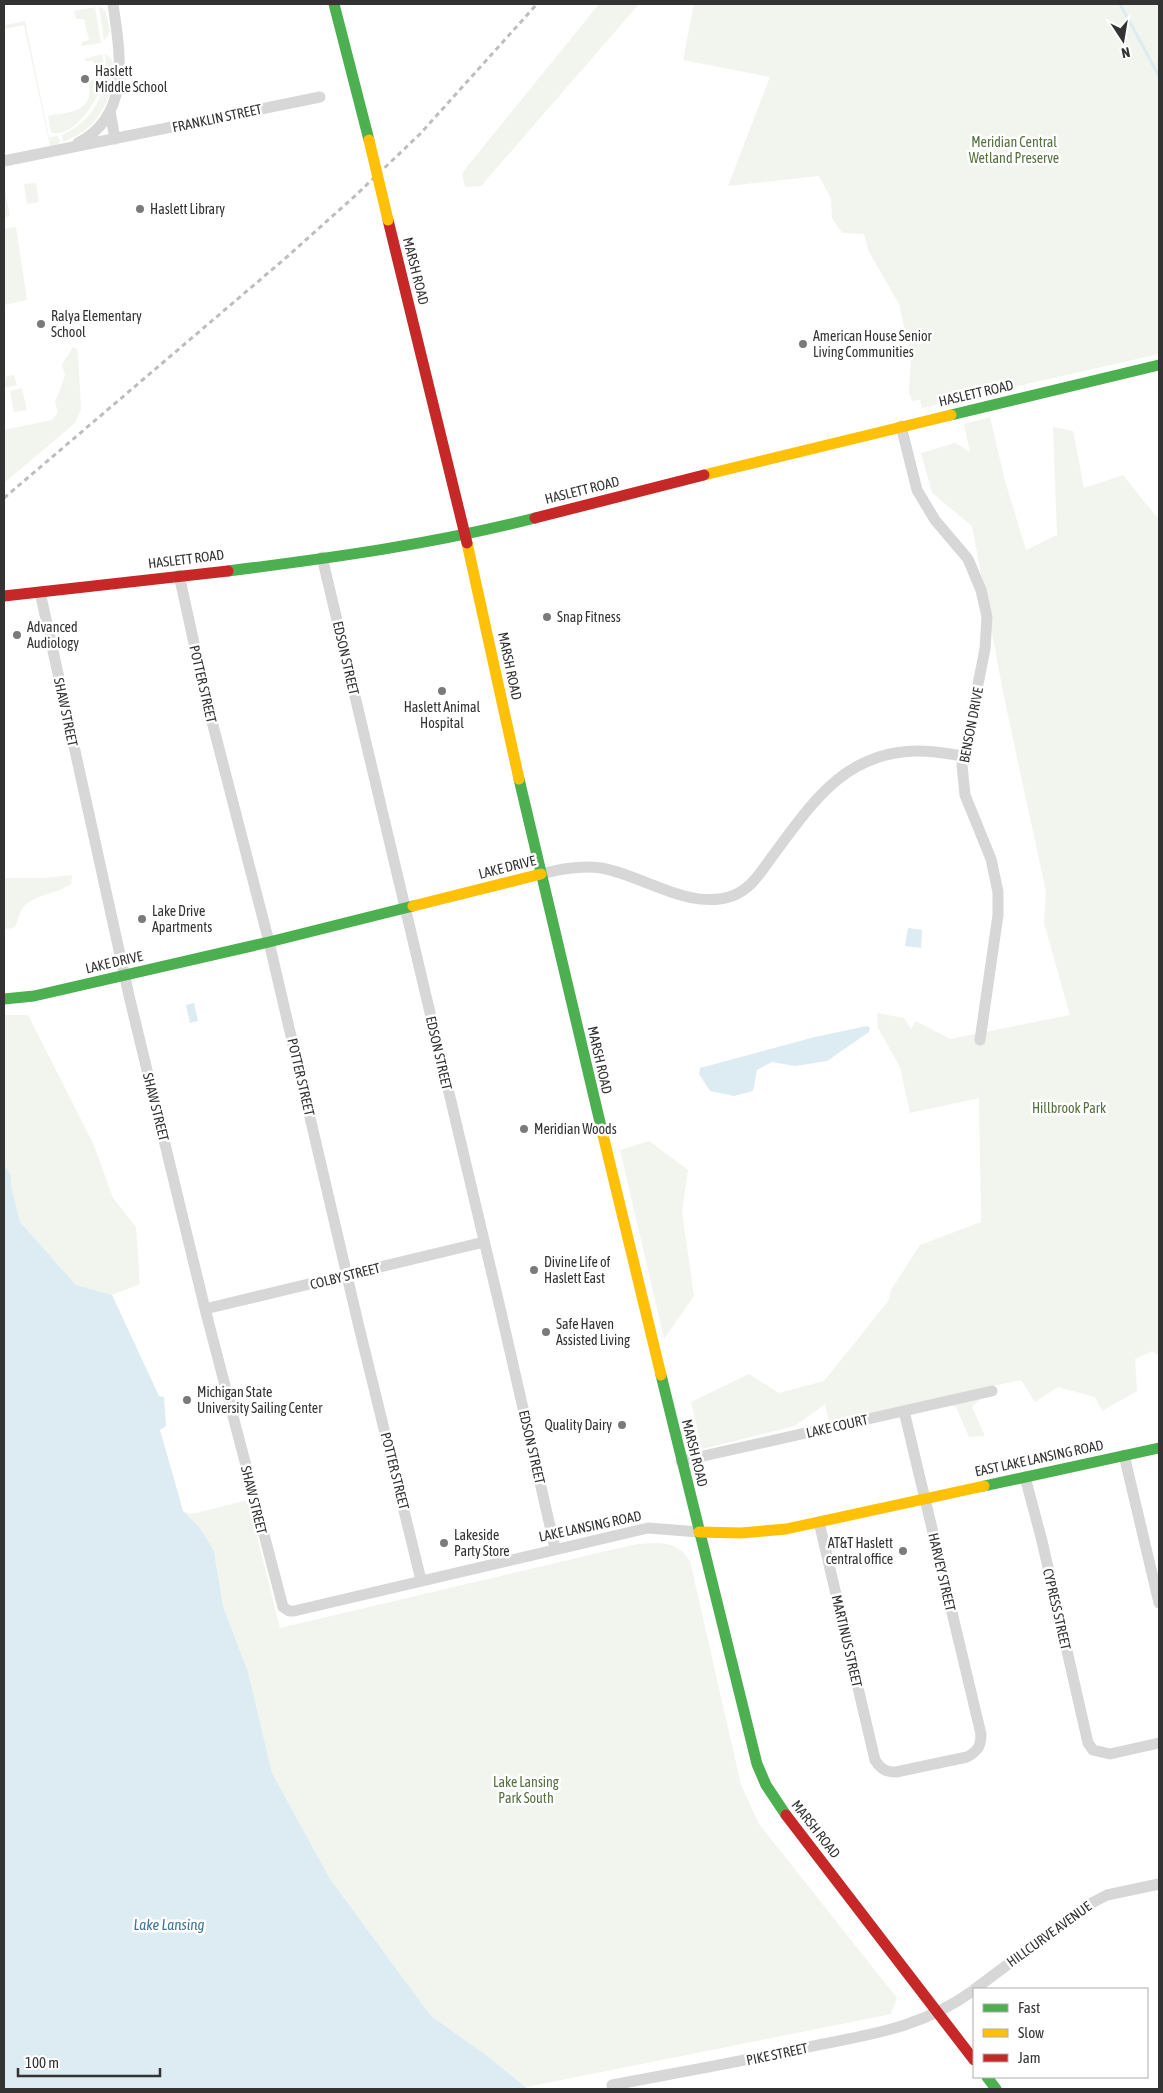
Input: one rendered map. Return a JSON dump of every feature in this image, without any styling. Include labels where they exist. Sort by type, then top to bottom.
[{"type":"main road","name":"MARSH ROAD","points":[[334,4],[465,535],[540,874],[681,1461],[754,1753],[766,1785],[778,1806],[939,2012],[973,2059]]},
{"type":"main road","name":"HASLETT ROAD","points":[[4,596],[322,557],[465,535],[901,426],[1159,365]]},
{"type":"main road","name":"LAKE DRIVE","points":[[4,999],[34,996],[269,942],[540,874]]},
{"type":"main road","name":"EAST LAKE LANSING ROAD","points":[[924,1498],[1159,1448]]},
{"type":"main road","name":"LAKE LANSING ROAD","points":[[699,1532],[722,1534],[756,1532],[819,1522],[924,1498]]},
{"type":"main road","points":[[988,2078],[996,2089]]},
{"type":"street","name":"FRANKLIN STREET","points":[[63,149],[76,144],[97,130],[110,111],[116,94],[120,66],[113,4]]},
{"type":"street","name":"FRANKLIN STREET","points":[[4,161],[320,97]]},
{"type":"street","name":"FRANKLIN STREET","points":[[110,111],[115,139]]},
{"type":"street","name":"BENSON DRIVE","points":[[901,426],[917,490],[935,520],[968,559],[977,577],[987,617],[985,649],[962,774],[965,795],[991,859],[998,898],[992,964],[980,1040]]},
{"type":"street","name":"EDSON STREET","points":[[322,557],[555,1548]]},
{"type":"street","name":"POTTER STREET","points":[[179,575],[217,745],[269,942],[421,1580]]},
{"type":"street","name":"SHAW STREET","points":[[40,592],[124,975],[205,1309],[281,1604],[286,1610],[294,1611]]},
{"type":"street","name":"LAKE DRIVE","points":[[540,874],[566,868],[601,868],[689,897],[708,900],[727,898],[749,886],[817,798],[831,783],[853,768],[877,758],[901,752],[926,751],[964,756]]},
{"type":"street","name":"COLBY STREET","points":[[205,1309],[484,1242]]},
{"type":"street","name":"LAKE COURT","points":[[681,1461],[992,1391]]},
{"type":"street","name":"HARVEY STREET","points":[[904,1411],[981,1734],[981,1742],[977,1752],[967,1757]]},
{"type":"street","points":[[1124,1455],[1159,1603]]},
{"type":"street","name":"CYPRESS STREET","points":[[1025,1477],[1042,1541],[1088,1743],[1093,1750],[1110,1754],[1159,1744]]},
{"type":"street","name":"MARTINUS STREET","points":[[819,1522],[875,1760],[880,1768],[888,1772],[896,1772],[967,1757]]},
{"type":"street","name":"LAKE LANSING ROAD","points":[[294,1611],[555,1548],[648,1528],[699,1532]]},
{"type":"street","name":"HILLCURVE AVENUE","points":[[975,1988],[1086,1906],[1107,1895],[1159,1884]]},
{"type":"street","name":"HILLCURVE AVENUE","points":[[939,2012],[956,2004],[973,1990]]},
{"type":"street","name":"PIKE STREET","points":[[612,2087],[731,2064],[907,2026],[939,2012]]},
{"type":"green space","points":[[599,4],[639,4],[481,186],[465,187],[462,173]]},
{"type":"green space","name":"Meridian Central Wetland Preserve","points":[[694,4],[1159,4],[1159,354],[922,408],[920,400],[912,401],[909,392],[911,359],[899,304],[868,250],[864,234],[842,233],[832,218],[831,199],[819,176],[728,186],[770,77],[683,60]]},
{"type":"green space","points":[[99,5],[106,12],[110,32],[104,41]]},
{"type":"green space","points":[[95,7],[101,43],[81,46],[82,42],[89,40],[84,19],[76,19],[74,11]]},
{"type":"green space","points":[[25,21],[49,137],[58,136],[60,143],[50,146],[24,25],[4,29],[4,25]]},
{"type":"green space","points":[[102,54],[104,77],[95,100],[82,118],[66,131],[51,132],[48,116],[78,109],[87,102],[89,97],[89,81],[97,78],[93,61],[86,61],[84,59]]},
{"type":"green space","points":[[105,54],[112,60],[114,68],[114,79],[107,101],[96,120],[90,126],[63,142],[62,135],[74,129],[83,121],[98,102],[105,79]]},
{"type":"green space","points":[[36,183],[39,202],[27,204],[24,184]]},
{"type":"green space","points":[[4,185],[10,216],[4,217]]},
{"type":"green space","points":[[16,227],[27,300],[4,305],[4,229]]},
{"type":"green space","points":[[73,347],[77,349],[78,355],[81,409],[75,423],[4,483],[4,430],[52,420],[58,413],[55,401],[65,375],[62,365]]},
{"type":"green space","points":[[14,375],[17,385],[4,388],[4,377]]},
{"type":"green space","points":[[22,388],[27,410],[14,412],[10,391]]},
{"type":"green space","name":"Hillbrook Park","points":[[990,417],[1005,481],[1026,550],[1057,535],[1053,427],[1073,431],[1084,488],[1123,475],[1156,516],[1159,515],[1159,1356],[1152,1351],[1135,1359],[1137,1391],[1102,1411],[1095,1397],[1058,1387],[1035,1402],[1021,1380],[993,1386],[972,1407],[985,1436],[969,1437],[956,1407],[929,1400],[829,1422],[825,1404],[795,1426],[702,1449],[691,1402],[749,1374],[779,1393],[824,1381],[889,1300],[891,1290],[920,1245],[981,1222],[979,1098],[910,1113],[900,1067],[878,1028],[877,1013],[904,1018],[911,1029],[916,1021],[950,1039],[1070,1015],[1044,923],[1046,892],[1004,697],[972,526],[932,493],[921,453],[955,443],[970,452],[964,424]]},
{"type":"green space","points":[[72,875],[71,884],[29,902],[20,913],[15,927],[4,930],[4,878],[44,878]]},
{"type":"green space","points":[[4,1015],[28,1015],[93,1143],[113,1198],[136,1227],[140,1284],[112,1295],[76,1285],[20,1222],[10,1176],[4,1164]]},
{"type":"green space","points":[[649,1141],[688,1170],[682,1211],[694,1296],[664,1339],[620,1150]]},
{"type":"green space","name":"Lake Lansing Park South","points":[[248,1500],[280,1628],[632,1545],[657,1543],[672,1545],[679,1549],[690,1561],[741,1785],[759,1824],[897,1998],[891,2014],[526,2087],[489,2057],[431,2016],[330,1879],[272,1773],[248,1672],[223,1606],[214,1551],[183,1511],[192,1514]]},
{"type":"water","points":[[908,928],[922,930],[921,948],[905,946]]},
{"type":"water","points":[[194,1003],[198,1021],[190,1023],[186,1005]]},
{"type":"water","points":[[867,1026],[870,1028],[869,1032],[827,1061],[795,1066],[772,1062],[757,1070],[753,1091],[734,1096],[710,1091],[699,1074],[700,1068],[815,1037]]},
{"type":"water","name":"Lake Lansing","points":[[4,1164],[11,1176],[11,1185],[20,1222],[76,1285],[112,1295],[159,1396],[164,1397],[166,1426],[160,1430],[183,1511],[200,1528],[214,1551],[223,1606],[248,1672],[272,1773],[330,1879],[431,2016],[489,2057],[528,2089],[4,2089]]},
{"type":"waterway","points":[[1120,4],[1159,76]]},
{"type":"railway","points":[[4,498],[288,256],[357,194],[420,134],[537,4]]},
{"type":"traffic: fast","points":[[334,4],[369,140]]},
{"type":"traffic: fast","points":[[951,415],[1159,365]]},
{"type":"traffic: fast","points":[[228,571],[421,543],[535,518]]},
{"type":"traffic: fast","points":[[519,779],[603,1135]]},
{"type":"traffic: fast","points":[[4,999],[34,996],[269,942],[413,906]]},
{"type":"traffic: fast","points":[[661,1375],[757,1764],[766,1785],[786,1815]]},
{"type":"traffic: fast","points":[[984,1486],[1159,1448]]},
{"type":"traffic: fast","points":[[988,2078],[996,2089]]},
{"type":"traffic: slow","points":[[369,140],[388,220]]},
{"type":"traffic: slow","points":[[704,475],[951,415]]},
{"type":"traffic: slow","points":[[467,543],[519,779]]},
{"type":"traffic: slow","points":[[413,906],[541,874]]},
{"type":"traffic: slow","points":[[603,1135],[661,1375]]},
{"type":"traffic: slow","points":[[699,1532],[741,1533],[786,1529],[984,1486]]},
{"type":"traffic: jam","points":[[388,220],[467,543]]},
{"type":"traffic: jam","points":[[535,518],[704,475]]},
{"type":"traffic: jam","points":[[4,596],[228,571]]},
{"type":"traffic: jam","points":[[786,1815],[973,2059]]},
{"type":"place","name":"Haslett Middle School","points":[[85,79]]},
{"type":"place","name":"Haslett Library","points":[[140,209]]},
{"type":"place","name":"Ralya Elementary School","points":[[41,324]]},
{"type":"place","name":"American House Senior Living Communities","points":[[803,344]]},
{"type":"place","name":"Snap Fitness","points":[[547,617]]},
{"type":"place","name":"Advanced Audiology","points":[[17,635]]},
{"type":"place","name":"Haslett Animal Hospital","points":[[442,691]]},
{"type":"place","name":"Lake Drive Apartments","points":[[142,919]]},
{"type":"place","name":"Meridian Woods","points":[[524,1129]]},
{"type":"place","name":"Divine Life of Haslett East","points":[[534,1270]]},
{"type":"place","name":"Safe Haven Assisted Living","points":[[546,1332]]},
{"type":"place","name":"Michigan State University Sailing Center","points":[[187,1400]]},
{"type":"place","name":"Quality Dairy","points":[[622,1425]]},
{"type":"place","name":"Lakeside Party Store","points":[[444,1543]]},
{"type":"place","name":"AT&T Haslett central office","points":[[903,1551]]}]
